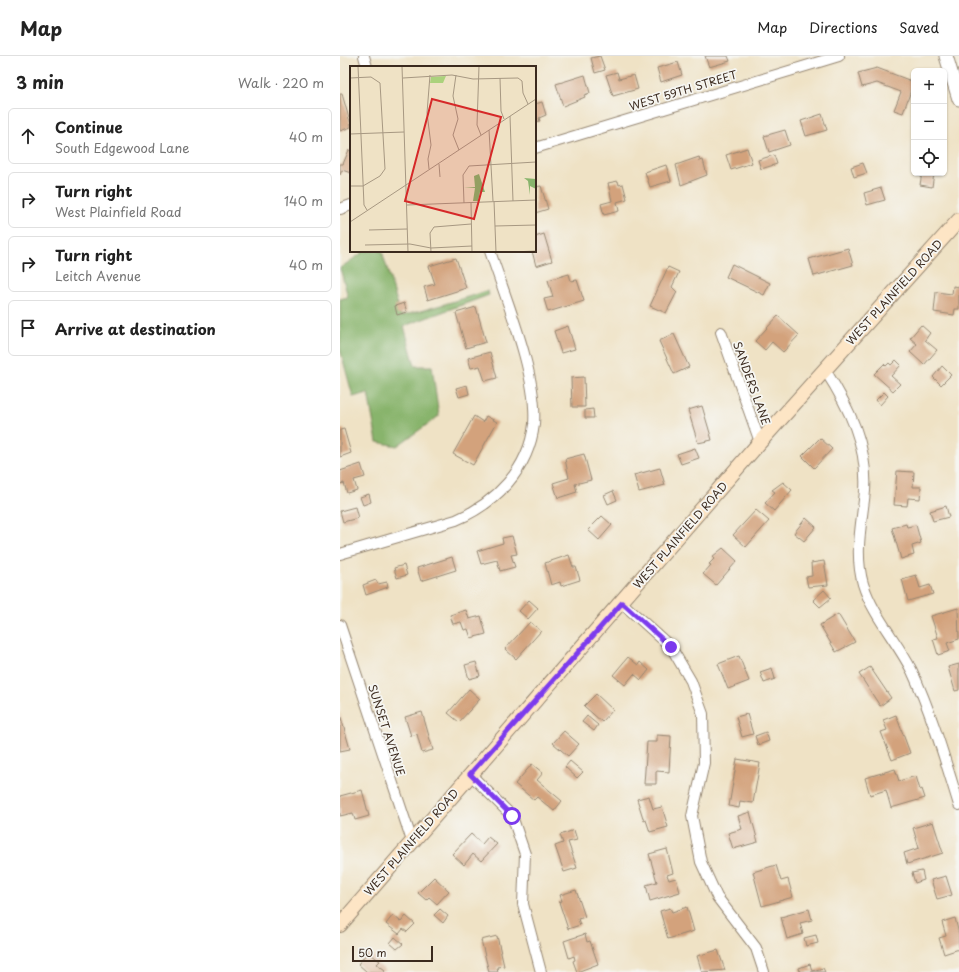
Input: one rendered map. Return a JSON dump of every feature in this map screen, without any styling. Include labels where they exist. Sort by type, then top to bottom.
[{"type":"main road","name":"WEST PLAINFIELD ROAD","points":[[340,925],[470,774],[622,603],[760,442],[959,220]]},
{"type":"street","points":[[364,56],[367,66]]},
{"type":"street","name":"WEST 59TH STREET","points":[[536,148],[839,56]]},
{"type":"street","points":[[946,56],[959,99]]},
{"type":"street","points":[[340,209],[350,205]]},
{"type":"street","points":[[340,554],[456,520],[470,514],[497,493],[513,477],[524,458],[531,441],[534,422],[532,397],[518,336],[490,252]]},
{"type":"street","name":"SANDERS LANE","points":[[720,332],[760,442]]},
{"type":"street","points":[[825,370],[843,398],[858,433],[864,459],[865,490],[859,549],[863,583],[870,603],[899,648],[921,692],[959,805]]},
{"type":"street","points":[[622,603],[671,647],[691,681],[702,714],[704,764],[692,816],[701,862],[717,896],[756,948],[764,972]]},
{"type":"street","name":"SUNSET AVENUE","points":[[340,625],[412,842]]},
{"type":"street","points":[[470,774],[512,816],[525,854],[523,904],[541,972]]},
{"type":"green space","points":[[382,252],[401,316],[488,291],[489,295],[404,326],[415,366],[432,366],[439,416],[397,446],[377,442],[368,393],[353,397],[340,349],[340,299],[348,297],[340,268],[362,253]]},
{"type":"building","points":[[600,56],[605,70],[595,73],[591,58]]},
{"type":"building","points":[[705,56],[728,56],[730,61],[709,67]]},
{"type":"building","points":[[678,62],[682,75],[661,82],[657,68]]},
{"type":"building","points":[[877,68],[911,81],[911,90],[903,113],[894,110],[901,92],[877,83],[862,87],[858,73]]},
{"type":"building","points":[[617,72],[619,79],[634,75],[638,89],[613,96],[606,75]]},
{"type":"building","points":[[585,75],[590,93],[584,95],[585,97],[563,106],[556,84]]},
{"type":"building","points":[[340,94],[342,94],[350,122],[350,127],[340,131]]},
{"type":"building","points":[[542,102],[546,115],[539,118],[540,121],[536,122],[536,104]]},
{"type":"building","points":[[822,114],[827,130],[806,136],[801,121]]},
{"type":"building","points":[[785,130],[790,145],[769,152],[764,136]]},
{"type":"building","points":[[747,148],[752,163],[731,170],[726,155]]},
{"type":"building","points":[[349,150],[350,173],[342,170],[340,175],[340,164],[343,164]]},
{"type":"building","points":[[774,155],[777,164],[761,169],[758,160]]},
{"type":"building","points":[[699,157],[700,161],[703,160],[707,175],[681,185],[676,165]]},
{"type":"building","points":[[863,163],[867,173],[854,177],[851,167]]},
{"type":"building","points":[[666,165],[671,181],[650,187],[645,172]]},
{"type":"building","points":[[922,176],[934,176],[932,187],[920,185]]},
{"type":"building","points":[[618,181],[619,185],[623,184],[627,199],[617,202],[619,211],[604,215],[601,204],[612,201],[608,183]]},
{"type":"building","points":[[541,186],[548,209],[536,213],[536,187]]},
{"type":"building","points":[[881,188],[885,200],[867,205],[864,193]]},
{"type":"building","points":[[544,234],[552,261],[536,266],[532,252],[536,252],[536,237]]},
{"type":"building","points":[[848,248],[853,265],[814,276],[809,259]]},
{"type":"building","points":[[456,258],[466,288],[428,300],[424,287],[435,284],[429,266]]},
{"type":"building","points":[[732,264],[770,283],[764,295],[726,277]]},
{"type":"building","points":[[668,267],[679,272],[672,287],[677,292],[666,313],[650,306]]},
{"type":"building","points":[[569,274],[571,281],[577,280],[584,301],[548,312],[544,299],[553,297],[548,280]]},
{"type":"building","points":[[953,286],[959,287],[959,309],[955,309],[954,315],[934,312],[936,292],[952,294]]},
{"type":"building","points":[[404,303],[407,312],[397,315],[395,306]]},
{"type":"building","points":[[476,307],[486,342],[466,348],[456,313]]},
{"type":"building","points":[[778,316],[799,335],[783,352],[772,342],[765,350],[755,341]]},
{"type":"building","points":[[921,325],[930,333],[925,340],[937,350],[924,365],[910,352],[917,344],[910,338]]},
{"type":"building","points":[[568,326],[575,349],[561,353],[554,331]]},
{"type":"building","points":[[674,334],[689,367],[674,374],[659,341]]},
{"type":"building","points":[[490,352],[497,378],[485,381],[480,366],[471,368],[468,358]]},
{"type":"building","points":[[896,360],[901,365],[891,376],[900,384],[893,391],[874,374],[884,364],[886,366],[889,363],[891,365]]},
{"type":"building","points":[[942,366],[951,375],[941,385],[933,377]]},
{"type":"building","points":[[584,377],[585,407],[572,407],[571,378]]},
{"type":"building","points":[[467,385],[469,394],[459,397],[456,388]]},
{"type":"building","points":[[884,392],[888,396],[880,405],[876,400]]},
{"type":"building","points":[[702,406],[712,440],[698,443],[688,410]]},
{"type":"building","points":[[593,409],[594,418],[585,418],[585,410]]},
{"type":"building","points":[[474,416],[483,422],[486,416],[497,422],[473,465],[453,454]]},
{"type":"building","points":[[344,429],[351,453],[340,457],[340,430]]},
{"type":"building","points":[[820,438],[832,449],[814,468],[802,456]]},
{"type":"building","points":[[695,448],[699,458],[681,464],[677,454]]},
{"type":"building","points":[[584,454],[591,480],[575,484],[577,492],[558,498],[553,483],[569,478],[565,459]]},
{"type":"building","points":[[361,464],[365,477],[354,480],[357,490],[347,493],[344,483],[340,484],[340,471]]},
{"type":"building","points":[[660,468],[665,485],[639,492],[634,475]]},
{"type":"building","points":[[897,471],[914,472],[913,487],[921,487],[920,499],[908,498],[907,506],[894,505]]},
{"type":"building","points":[[783,482],[792,490],[774,511],[765,503],[775,492],[772,490]]},
{"type":"building","points":[[613,491],[617,500],[608,504],[604,495]]},
{"type":"building","points":[[369,494],[371,502],[363,505],[360,497]]},
{"type":"building","points":[[946,506],[949,517],[933,521],[930,511]]},
{"type":"building","points":[[355,507],[358,518],[343,522],[340,511]]},
{"type":"building","points":[[756,510],[769,521],[746,547],[733,535]]},
{"type":"building","points":[[602,516],[612,525],[599,540],[588,530]]},
{"type":"building","points":[[806,518],[816,527],[804,541],[794,533]]},
{"type":"building","points":[[906,524],[907,527],[916,525],[921,543],[912,546],[914,555],[901,559],[892,528]]},
{"type":"building","points":[[512,536],[517,554],[511,555],[515,567],[500,571],[497,560],[481,564],[477,551],[503,543],[502,538]]},
{"type":"building","points":[[723,548],[737,561],[716,585],[703,574],[711,565],[709,564],[714,559],[712,557]]},
{"type":"building","points":[[569,555],[573,567],[576,567],[580,580],[561,586],[560,582],[551,585],[545,563]]},
{"type":"building","points":[[452,557],[456,570],[421,581],[417,568]]},
{"type":"building","points":[[824,561],[828,585],[808,587],[806,577],[812,576],[811,563]]},
{"type":"building","points":[[404,565],[407,575],[397,578],[394,568]]},
{"type":"building","points":[[916,575],[920,588],[930,585],[933,594],[908,601],[902,579]]},
{"type":"building","points":[[376,580],[378,584],[387,582],[388,587],[366,595],[363,585]]},
{"type":"building","points":[[824,590],[831,598],[820,607],[813,600]]},
{"type":"building","points":[[529,600],[538,608],[528,619],[519,611]]},
{"type":"building","points":[[958,608],[959,639],[947,643],[950,651],[938,655],[933,639],[938,638],[931,616]]},
{"type":"building","points":[[466,610],[469,619],[481,616],[486,634],[471,638],[468,629],[464,630],[461,622],[453,624],[450,615]]},
{"type":"building","points":[[838,614],[855,642],[836,652],[820,625]]},
{"type":"building","points":[[530,622],[541,631],[516,659],[505,649]]},
{"type":"building","points":[[739,656],[749,681],[728,689],[718,664]]},
{"type":"building","points":[[628,657],[638,665],[640,662],[649,670],[641,680],[634,674],[625,685],[613,675]]},
{"type":"building","points":[[476,662],[480,676],[469,679],[465,665]]},
{"type":"building","points":[[959,664],[959,690],[955,691],[948,667]]},
{"type":"building","points":[[870,667],[891,698],[880,706],[859,674]]},
{"type":"building","points":[[772,668],[775,679],[764,683],[760,672]]},
{"type":"building","points":[[469,689],[480,699],[459,722],[448,713]]},
{"type":"building","points":[[596,694],[613,710],[602,722],[584,706]]},
{"type":"building","points":[[422,712],[433,750],[422,753],[417,734],[411,736],[405,717]]},
{"type":"building","points":[[340,714],[350,749],[340,751]]},
{"type":"building","points":[[747,714],[753,734],[742,737],[736,717]]},
{"type":"building","points":[[896,715],[910,753],[892,760],[881,732],[887,730],[883,720]]},
{"type":"building","points":[[587,716],[598,725],[594,731],[582,722]]},
{"type":"building","points":[[564,731],[579,744],[568,756],[553,743]]},
{"type":"building","points":[[766,732],[769,741],[758,745],[755,736]]},
{"type":"building","points":[[657,735],[671,736],[669,772],[656,771],[656,784],[644,784],[647,742],[657,742]]},
{"type":"building","points":[[737,759],[760,763],[753,803],[740,801],[739,808],[729,806]]},
{"type":"building","points":[[570,761],[583,772],[577,778],[565,767]]},
{"type":"building","points":[[532,764],[543,773],[537,780],[562,801],[554,811],[537,797],[534,800],[515,784]]},
{"type":"building","points":[[895,769],[899,781],[916,776],[920,790],[922,789],[925,798],[891,808],[886,790],[870,795],[865,778]]},
{"type":"building","points":[[362,790],[369,816],[355,820],[353,813],[340,816],[340,796]]},
{"type":"building","points":[[649,796],[653,809],[662,807],[668,827],[650,832],[646,820],[644,821],[637,799]]},
{"type":"building","points":[[750,812],[758,842],[733,849],[728,833],[742,829],[738,816]]},
{"type":"building","points":[[933,822],[943,853],[907,864],[904,853],[919,848],[913,828]]},
{"type":"building","points":[[574,830],[577,840],[568,842],[577,868],[564,872],[555,846],[563,843],[560,835]]},
{"type":"building","points":[[471,834],[482,844],[488,837],[497,844],[481,861],[473,854],[464,865],[452,854]]},
{"type":"building","points":[[667,849],[673,873],[667,875],[669,880],[676,878],[680,892],[650,901],[646,885],[657,882],[649,854]]},
{"type":"building","points":[[776,865],[781,881],[788,879],[793,897],[762,906],[753,872]]},
{"type":"building","points":[[922,871],[924,880],[915,883],[912,873]]},
{"type":"building","points":[[946,876],[952,895],[937,899],[931,880]]},
{"type":"building","points":[[434,877],[449,891],[437,904],[429,897],[426,900],[418,893]]},
{"type":"building","points":[[576,890],[585,917],[578,919],[580,925],[568,929],[559,902],[562,901],[560,895]]},
{"type":"building","points":[[687,907],[694,931],[668,939],[660,911],[670,908],[672,912]]},
{"type":"building","points":[[440,909],[448,916],[443,923],[434,915]]},
{"type":"building","points":[[809,909],[812,920],[800,923],[803,934],[787,939],[781,917]]},
{"type":"building","points":[[393,915],[401,922],[406,916],[415,924],[407,932],[403,929],[399,934],[386,924]]},
{"type":"building","points":[[955,918],[959,934],[959,949],[944,954],[939,938],[946,936],[942,922]]},
{"type":"building","points":[[585,934],[587,942],[590,941],[598,964],[577,972],[573,961],[575,960],[574,956],[569,958],[564,941]]},
{"type":"building","points":[[816,935],[818,943],[806,946],[804,938]]},
{"type":"building","points":[[497,936],[504,966],[497,967],[498,972],[489,972],[481,940]]},
{"type":"building","points":[[395,937],[403,944],[397,949],[390,943]]},
{"type":"building","points":[[718,950],[725,970],[702,972],[697,956]]},
{"type":"building","points":[[368,952],[380,961],[377,964],[385,970],[383,972],[367,972],[358,964]]},
{"type":"building","points":[[810,964],[812,971],[823,968],[825,972],[800,972],[799,968]]},
{"type":"route","points":[[512,816],[470,774],[622,603],[671,647]]}]
